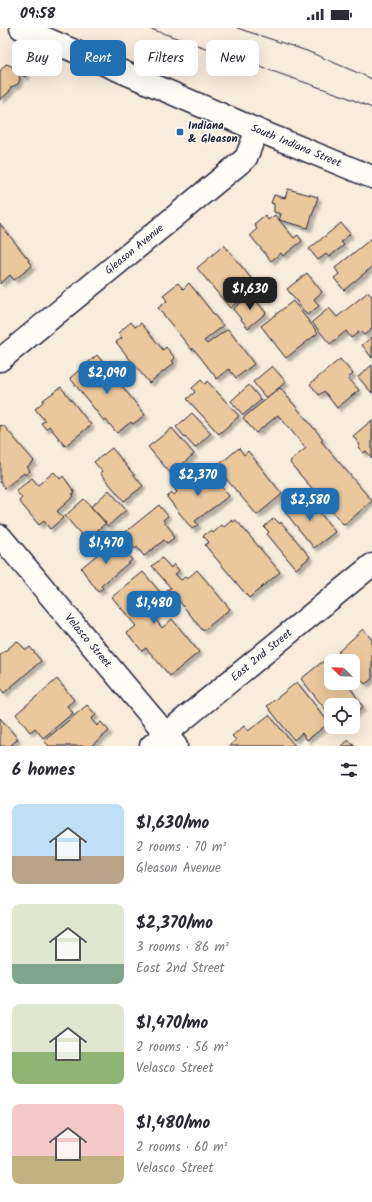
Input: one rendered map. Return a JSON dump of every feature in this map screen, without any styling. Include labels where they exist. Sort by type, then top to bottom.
[{"type":"street","name":"South Indiana Street","points":[[21,28],[257,130],[372,177]]},
{"type":"street","name":"Gleason Avenue","points":[[0,360],[246,158],[257,130]]},
{"type":"street","name":"Velasco Street","points":[[0,536],[164,742]]},
{"type":"street","name":"East 2nd Street","points":[[164,742],[372,565]]},
{"type":"building","points":[[6,64],[12,66],[12,76],[19,76],[20,79],[18,84],[11,87],[9,92],[0,100],[0,71]]},
{"type":"building","points":[[288,189],[318,197],[308,228],[279,220],[281,214],[274,212],[274,204],[271,203],[274,195],[285,198]]},
{"type":"building","points":[[265,215],[268,220],[275,215],[294,238],[298,235],[302,241],[283,256],[281,253],[271,261],[250,235],[257,229],[254,224]]},
{"type":"building","points":[[341,223],[350,234],[341,242],[344,245],[329,257],[326,254],[318,260],[309,249]]},
{"type":"building","points":[[0,224],[29,260],[28,261],[32,266],[14,280],[10,275],[0,284]]},
{"type":"building","points":[[372,238],[372,267],[344,290],[334,278],[339,274],[335,268]]},
{"type":"building","points":[[224,245],[254,282],[242,293],[244,296],[230,308],[197,268]]},
{"type":"building","points":[[307,273],[322,292],[314,299],[319,306],[307,315],[287,289]]},
{"type":"building","points":[[178,283],[183,289],[189,283],[223,326],[204,341],[207,344],[228,329],[254,364],[236,378],[229,369],[217,379],[198,354],[193,348],[192,350],[158,308],[167,301],[163,295]]},
{"type":"building","points":[[368,292],[372,297],[372,329],[364,335],[360,331],[351,338],[346,331],[330,344],[312,322],[329,308],[337,317]]},
{"type":"building","points":[[251,294],[266,313],[248,328],[233,309]]},
{"type":"building","points":[[293,301],[318,333],[286,358],[261,326]]},
{"type":"building","points":[[131,322],[135,327],[141,323],[163,350],[166,347],[175,358],[172,361],[174,363],[149,383],[116,342],[122,338],[118,333]]},
{"type":"building","points":[[372,337],[372,358],[362,345]]},
{"type":"building","points":[[97,355],[145,415],[133,424],[131,422],[117,433],[106,420],[104,421],[70,378]]},
{"type":"building","points":[[340,359],[353,374],[348,378],[359,390],[337,408],[324,391],[319,395],[310,384]]},
{"type":"building","points":[[372,365],[372,393],[358,377]]},
{"type":"building","points":[[272,366],[286,382],[266,398],[253,382]]},
{"type":"building","points":[[201,380],[205,384],[207,381],[239,416],[219,434],[187,399],[195,392],[192,388]]},
{"type":"building","points":[[249,385],[261,400],[243,415],[231,401]]},
{"type":"building","points":[[61,387],[91,425],[65,446],[49,426],[46,429],[41,423],[45,421],[35,409],[43,402],[43,400]]},
{"type":"building","points":[[280,388],[323,439],[321,441],[372,501],[344,525],[290,463],[291,460],[306,448],[278,415],[256,433],[243,418]]},
{"type":"building","points":[[192,413],[211,433],[195,448],[176,427]]},
{"type":"building","points":[[372,420],[372,458],[366,451],[363,453],[358,447],[360,445],[353,436]]},
{"type":"building","points":[[0,425],[3,425],[34,461],[27,467],[30,471],[25,475],[24,473],[5,488],[0,482]]},
{"type":"building","points":[[172,428],[194,454],[171,474],[148,447]]},
{"type":"building","points":[[112,448],[143,486],[124,501],[100,473],[102,471],[94,462]]},
{"type":"building","points":[[239,448],[244,455],[248,451],[282,494],[257,515],[216,467]]},
{"type":"building","points":[[201,469],[209,474],[210,473],[229,496],[195,521],[198,525],[192,529],[167,497],[172,493],[174,495],[177,492],[175,490]]},
{"type":"building","points":[[54,472],[60,479],[63,476],[75,493],[72,494],[74,496],[57,511],[63,518],[50,529],[44,521],[39,525],[19,501],[22,498],[16,491],[32,478],[38,485]]},
{"type":"building","points":[[109,490],[126,510],[108,526],[91,507]]},
{"type":"building","points":[[306,495],[335,532],[314,548],[285,512]]},
{"type":"building","points":[[84,499],[106,523],[86,540],[65,516]]},
{"type":"building","points":[[159,505],[168,516],[163,520],[173,533],[172,535],[174,538],[167,543],[164,540],[144,556],[137,547],[135,549],[123,534]]},
{"type":"building","points":[[274,518],[280,524],[281,522],[310,557],[296,569],[267,534],[269,532],[264,527]]},
{"type":"building","points":[[232,520],[233,522],[236,520],[280,572],[249,598],[205,545],[209,542],[203,536],[211,530],[213,533],[222,525],[224,527]]},
{"type":"building","points":[[115,540],[132,560],[101,586],[103,588],[98,592],[81,568]]},
{"type":"building","points":[[162,558],[171,568],[174,564],[179,571],[175,574],[181,580],[185,577],[187,579],[197,570],[230,609],[203,631],[173,593],[171,595],[167,590],[171,588],[152,566]]},
{"type":"building","points":[[143,572],[170,604],[154,617],[162,628],[172,619],[199,652],[170,676],[146,648],[142,651],[127,633],[136,626],[112,597]]},
{"type":"building","points":[[363,629],[372,640],[372,679],[365,684],[360,678],[360,654],[340,654],[338,652]]},
{"type":"building","points":[[17,641],[26,650],[30,647],[41,661],[4,693],[0,688],[0,655]]},
{"type":"building","points":[[324,660],[324,690],[352,690],[357,698],[324,698],[324,708],[301,679]]},
{"type":"building","points":[[57,679],[74,700],[67,706],[73,713],[43,738],[35,728],[30,732],[16,714]]},
{"type":"building","points":[[297,682],[324,717],[324,727],[307,740],[302,733],[294,740],[267,706]]},
{"type":"building","points":[[360,702],[363,707],[360,709]]},
{"type":"building","points":[[87,705],[96,715],[91,719],[97,726],[101,722],[109,731],[91,746],[49,746],[44,741]]},
{"type":"building","points":[[269,715],[295,746],[229,746],[236,740],[232,736],[244,726],[248,731]]},
{"type":"building","points":[[0,718],[18,739],[11,745],[12,746],[0,746]]},
{"type":"building","points":[[349,740],[354,746],[341,746]]},
{"type":"tram line","points":[[148,28],[344,96],[372,108]]},
{"type":"tram line","points":[[237,28],[307,51],[372,79]]},
{"type":"place","name":"Indiana & Gleason","points":[[180,132]]}]
